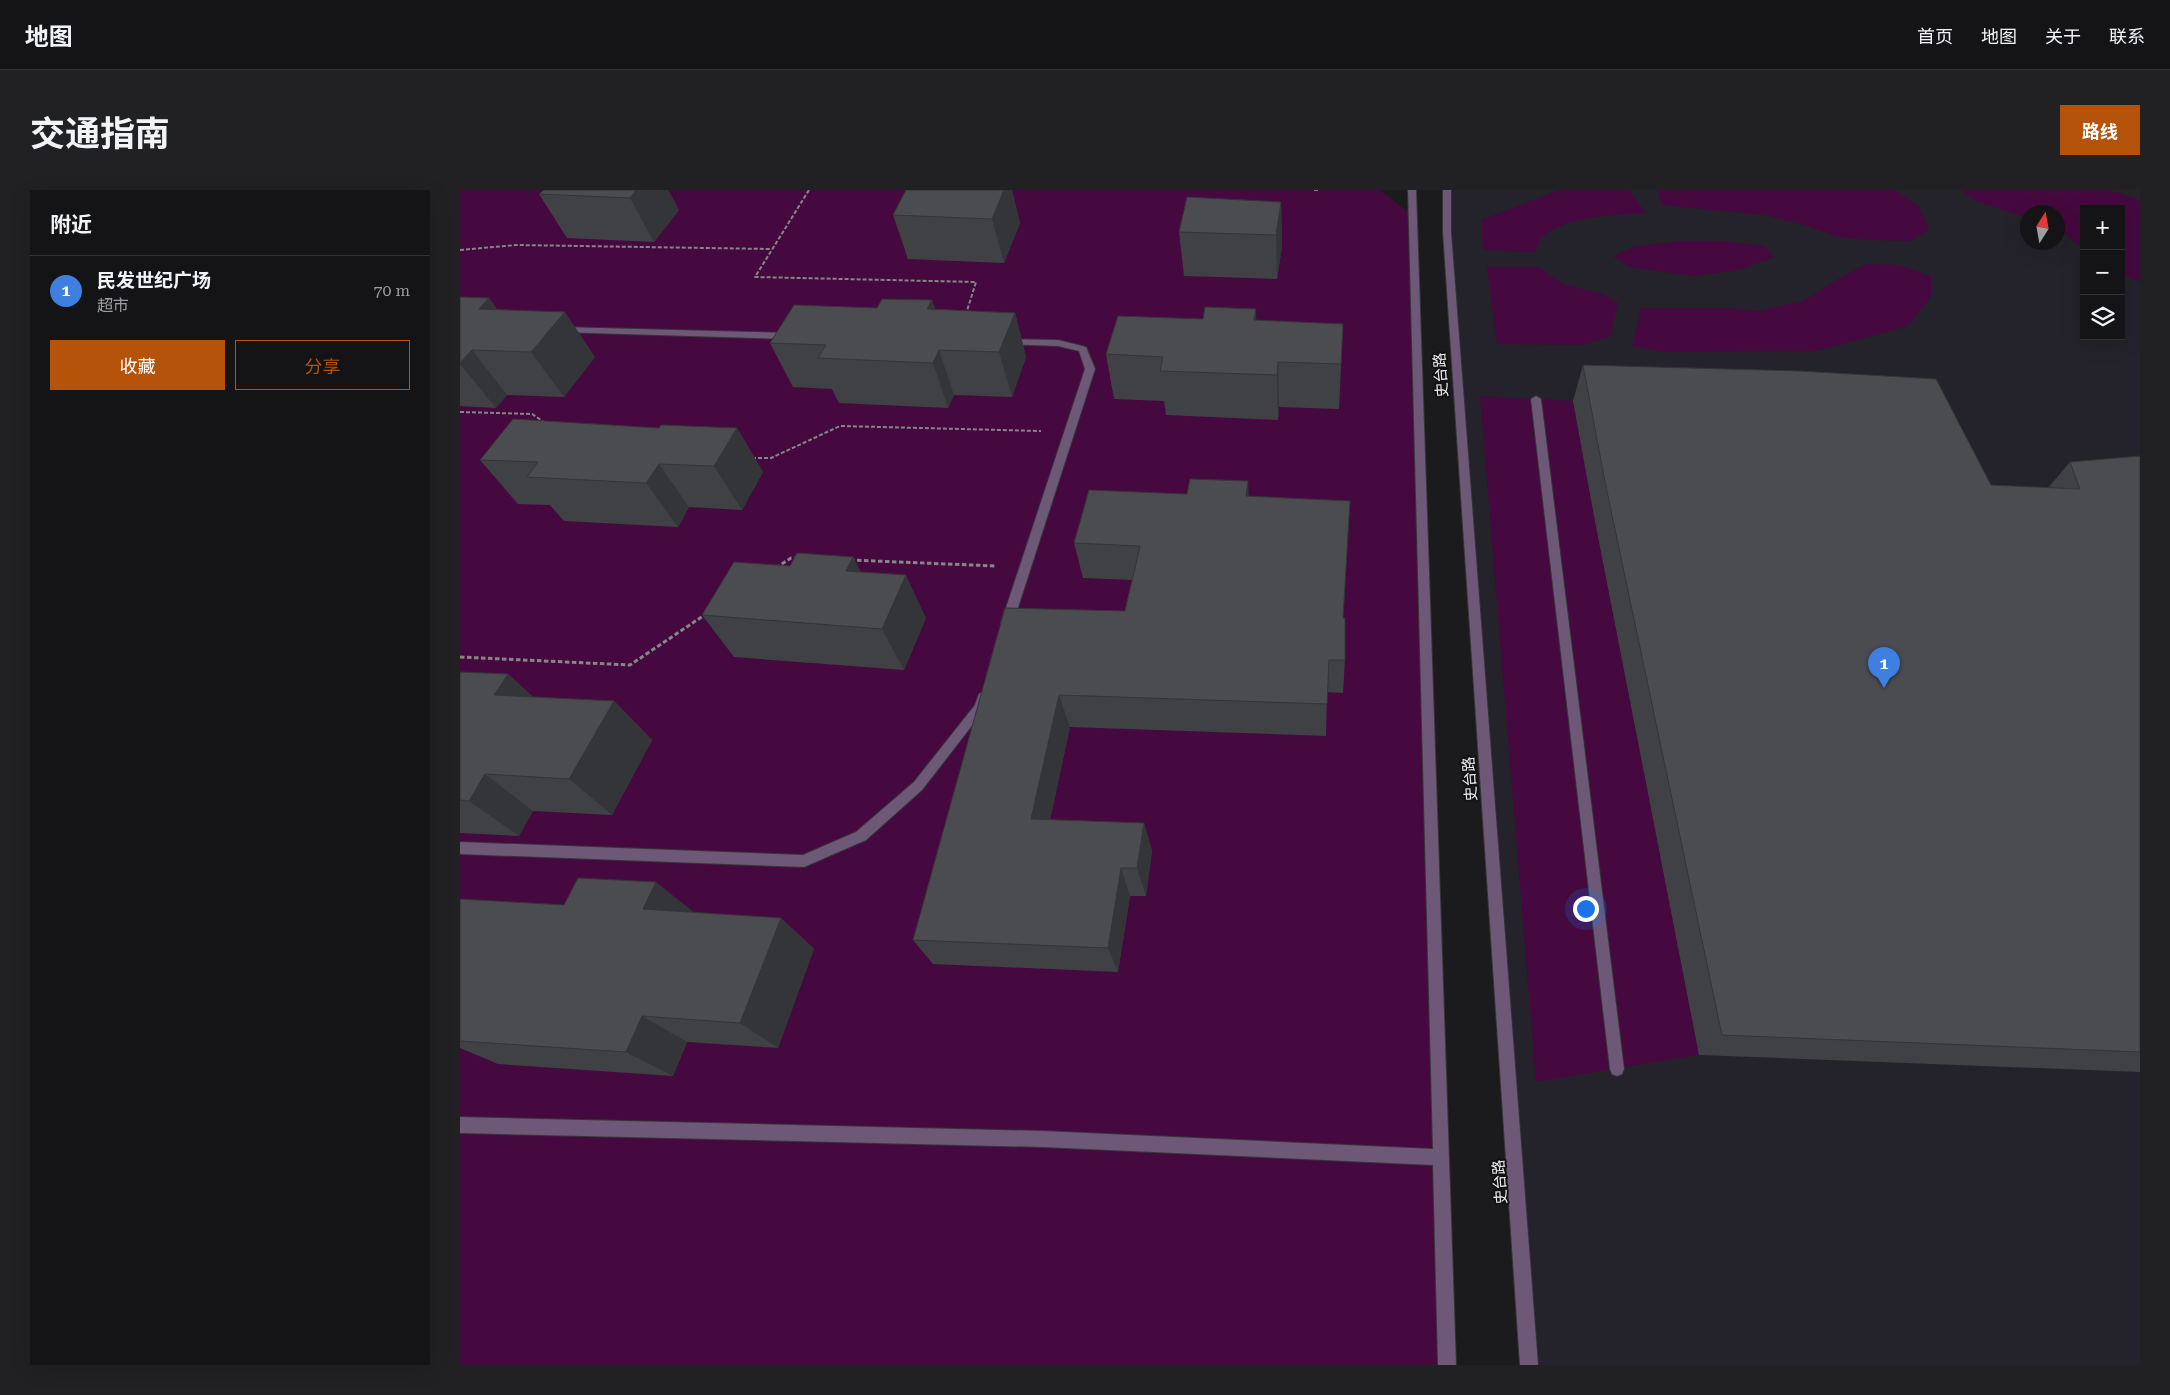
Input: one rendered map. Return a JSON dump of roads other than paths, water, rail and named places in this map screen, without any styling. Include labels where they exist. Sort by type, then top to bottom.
[{"type":"street","name":"史台路","points":[[1412,190],[1447,1365]]},
{"type":"street","name":"史台路","points":[[1448,190],[1446,232],[1530,1365]]},
{"type":"street","points":[[550,329],[798,336]]},
{"type":"street","points":[[994,342],[1058,343],[1083,349],[1090,369],[1003,636]]},
{"type":"street","points":[[1536,399],[1617,1068]]},
{"type":"street","points":[[460,848],[804,861],[861,836],[918,786],[980,707],[986,689]]},
{"type":"street","points":[[460,1124],[1043,1139],[1441,1157]]},
{"type":"place","name":"民发世纪广场","points":[[1884,688]]}]
